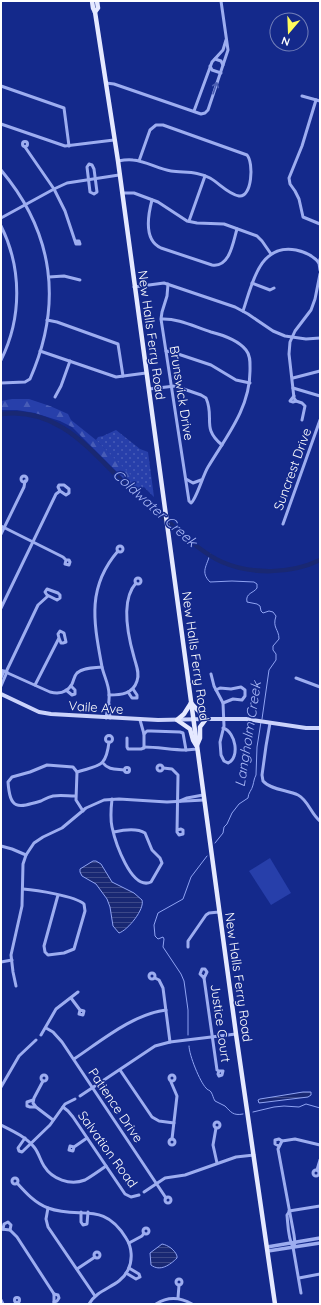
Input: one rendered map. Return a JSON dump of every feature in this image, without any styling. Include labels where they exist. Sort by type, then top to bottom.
[{"type":"main road","name":"New Halls Ferry Road","points":[[92,1],[118,161],[219,912],[276,1304]]},
{"type":"main road","name":"New Halls Ferry Road","points":[[95,12],[98,8],[97,1]]},
{"type":"main road","name":"Vaile Ave","points":[[1,694],[39,712],[50,714],[140,720],[224,718],[306,728],[320,728]]},
{"type":"main road","points":[[191,703],[206,718],[200,727],[200,738],[197,747],[193,740],[190,728],[177,720],[184,714],[191,703]]},
{"type":"street","points":[[106,83],[114,84],[204,114],[208,110],[228,50],[221,1]]},
{"type":"street","points":[[194,111],[210,66],[223,50],[227,38]]},
{"type":"street","points":[[215,59],[221,61],[223,65]]},
{"type":"street","points":[[210,66],[212,70],[221,73]]},
{"type":"street","points":[[1,86],[64,108],[70,146]]},
{"type":"street","points":[[302,96],[320,102]]},
{"type":"street","points":[[316,100],[302,146],[289,178],[290,184],[295,190],[301,204],[302,217],[320,224]]},
{"type":"street","points":[[1,124],[58,145],[70,146],[114,140]]},
{"type":"street","points":[[118,161],[139,161],[166,170],[196,173],[205,176],[238,196],[243,196],[246,194],[248,189],[251,170],[250,160],[247,155],[166,126],[156,126],[150,130],[139,161]]},
{"type":"street","points":[[25,147],[54,189],[65,211],[76,241]]},
{"type":"street","points":[[88,164],[93,166],[96,192],[94,194],[90,192],[88,179],[88,164]]},
{"type":"street","points":[[1,170],[17,189],[34,220],[42,242],[49,277],[47,320],[40,351],[30,377],[28,380],[22,382],[1,383]]},
{"type":"street","points":[[1,218],[54,189],[73,182],[119,175]]},
{"type":"street","points":[[189,221],[205,176]]},
{"type":"street","points":[[122,193],[134,193],[162,204],[189,221],[197,223],[224,224],[260,238],[271,254]]},
{"type":"street","points":[[152,200],[148,216],[150,236],[153,242],[162,248],[212,265],[220,265],[227,259],[237,229]]},
{"type":"street","points":[[1,226],[14,260],[17,282],[17,299],[12,331],[1,360]]},
{"type":"street","points":[[243,311],[252,283],[262,263],[271,254],[283,250],[298,251],[313,256],[320,261],[320,270]]},
{"type":"street","points":[[302,420],[305,406],[296,401],[294,396],[289,354],[291,337],[307,315],[315,300],[320,274]]},
{"type":"street","points":[[49,277],[64,276],[80,280]]},
{"type":"street","points":[[134,287],[164,283],[168,284],[243,311],[273,331],[291,337],[306,339],[320,338]]},
{"type":"street","points":[[252,283],[270,290],[274,288]]},
{"type":"street","name":"Brunswick Drive","points":[[168,284],[167,296],[161,320],[189,501],[191,503],[194,500],[201,480]]},
{"type":"street","points":[[315,300],[319,301]]},
{"type":"street","points":[[47,320],[57,322],[118,344],[123,376]]},
{"type":"street","points":[[161,320],[179,321],[225,336],[247,351],[250,363],[250,383],[246,400],[241,412],[201,480],[194,483],[186,478]]},
{"type":"street","points":[[40,351],[116,377],[146,373]]},
{"type":"street","points":[[166,351],[211,365],[236,380],[250,383]]},
{"type":"street","points":[[55,398],[70,361]]},
{"type":"street","points":[[293,378],[320,371]]},
{"type":"street","points":[[148,389],[171,386],[201,395],[206,398],[208,404],[210,430],[215,439],[222,445]]},
{"type":"street","points":[[294,388],[320,396]]},
{"type":"street","name":"Suncrest Drive","points":[[283,524],[320,420]]},
{"type":"street","points":[[1,534],[3,526],[24,487],[25,481]]},
{"type":"street","points":[[1,608],[56,494],[60,491]]},
{"type":"street","points":[[3,526],[64,557],[66,560]]},
{"type":"street","points":[[108,718],[109,695],[102,666],[95,618],[95,600],[101,578],[118,551]]},
{"type":"street","points":[[109,695],[128,692],[133,689],[137,681],[138,673],[131,645],[126,610],[129,596],[136,583]]},
{"type":"street","points":[[47,589],[58,593],[60,596],[57,600],[48,596],[45,592],[47,589]]},
{"type":"street","points":[[1,678],[38,605],[48,596]]},
{"type":"street","points":[[35,685],[59,638]]},
{"type":"street","points":[[5,671],[53,693],[58,693],[71,686],[76,674],[80,671],[102,666]]},
{"type":"street","points":[[1,686],[5,671]]},
{"type":"street","points":[[211,674],[216,690],[223,703],[224,718],[220,749],[224,761],[228,764],[232,762],[234,757],[234,743],[229,730],[223,728]]},
{"type":"street","points":[[296,678],[320,686]]},
{"type":"street","points":[[66,690],[72,695],[75,694],[75,690],[71,686]]},
{"type":"street","points":[[216,690],[220,688],[231,689],[241,687],[245,690],[245,696],[242,700],[233,699],[223,703]]},
{"type":"street","points":[[128,692],[132,698],[136,698],[137,693],[133,689]]},
{"type":"street","points":[[140,720],[144,734],[144,747]]},
{"type":"street","points":[[269,723],[262,775],[263,781],[268,785],[294,793],[301,797],[311,812],[320,821]]},
{"type":"street","points":[[144,734],[147,731],[183,733],[186,750]]},
{"type":"street","points":[[127,738],[128,749],[141,750],[144,747],[162,747],[172,750],[186,750],[197,747]]},
{"type":"street","points":[[77,772],[103,763],[107,755],[109,742]]},
{"type":"street","points":[[103,763],[111,769],[124,770]]},
{"type":"street","points":[[75,796],[54,796],[40,801],[16,805],[11,799],[8,782],[12,777],[47,765],[73,766],[77,772],[75,796],[77,803],[83,811]]},
{"type":"street","points":[[163,768],[172,769],[177,772],[178,775],[179,801],[177,830]]},
{"type":"street","points":[[16,986],[12,960],[13,945],[21,914],[23,864],[26,855],[34,843],[62,828],[83,811],[98,802],[112,799],[179,801],[187,798],[204,798]]},
{"type":"street","points":[[112,799],[111,825],[116,843],[124,862],[139,881],[146,883],[151,882],[161,867],[161,861],[152,850],[146,834],[140,831],[124,830],[114,832]]},
{"type":"street","points":[[1,846],[26,855]]},
{"type":"street","points":[[23,889],[41,891],[58,895],[81,901],[85,907],[75,946],[72,950],[48,955],[44,949],[58,895]]},
{"type":"street","points":[[188,947],[188,941],[206,915],[209,913],[219,912]]},
{"type":"street","points":[[1,962],[12,960]]},
{"type":"street","points":[[155,978],[159,980],[163,988],[170,1042]]},
{"type":"street","name":"Justice Court","points":[[204,978],[218,1071]]},
{"type":"street","points":[[41,1035],[56,1009],[78,992]]},
{"type":"street","points":[[71,998],[80,1010]]},
{"type":"street","points":[[74,1060],[136,1019],[149,1013],[166,1010]]},
{"type":"street","name":"Patience Drive","points":[[46,1028],[56,1035],[74,1060],[166,1198]]},
{"type":"street","points":[[80,1096],[151,1048],[170,1042],[236,1034]]},
{"type":"street","points":[[1,1087],[19,1056],[36,1040]]},
{"type":"street","points":[[120,1070],[152,1117],[159,1121],[174,1123]]},
{"type":"street","points":[[35,1106],[27,1106],[27,1102],[33,1100],[43,1081]]},
{"type":"street","points":[[171,1082],[177,1096],[172,1139]]},
{"type":"street","points":[[25,1138],[18,1148],[19,1152],[22,1152],[46,1129],[67,1102],[75,1099]]},
{"type":"street","points":[[33,1100],[35,1106],[53,1120]]},
{"type":"street","name":"Salvation Road","points":[[63,1107],[71,1114],[128,1196],[134,1197],[138,1195]]},
{"type":"street","points":[[1,1125],[25,1138],[34,1147],[48,1172],[64,1181],[75,1182],[85,1180],[106,1166]]},
{"type":"street","points":[[216,1128],[213,1146],[217,1163]]},
{"type":"street","points":[[74,1147],[87,1138]]},
{"type":"street","points":[[279,1146],[275,1144],[275,1140],[279,1139],[282,1141],[295,1139],[320,1145]]},
{"type":"street","points":[[282,1141],[279,1146],[301,1294]]},
{"type":"street","name":"Salvation Road","points":[[144,1192],[165,1178],[185,1175],[236,1157],[254,1155]]},
{"type":"street","points":[[317,1170],[320,1160]]},
{"type":"street","points":[[17,1183],[35,1200],[48,1208],[65,1212],[88,1212],[104,1216],[112,1221],[122,1231],[129,1243],[131,1253],[129,1268],[116,1284],[95,1296],[90,1304]]},
{"type":"street","points":[[289,1212],[320,1206]]},
{"type":"street","points":[[48,1208],[46,1218],[48,1227],[95,1296]]},
{"type":"street","points":[[81,1212],[81,1222],[83,1225],[87,1224],[88,1222],[88,1212]]},
{"type":"street","points":[[10,1230],[11,1224],[8,1222],[4,1224],[2,1229],[10,1230],[17,1237],[54,1294],[54,1303]]},
{"type":"street","points":[[129,1243],[139,1238],[144,1233]]},
{"type":"street","points":[[268,1249],[320,1238]]},
{"type":"street","points":[[293,1244],[320,1243]]},
{"type":"street","points":[[77,1269],[95,1257]]},
{"type":"street","points":[[126,1273],[136,1279],[140,1277],[140,1274],[129,1268]]},
{"type":"street","points":[[299,1278],[320,1274]]},
{"type":"street","points":[[178,1298],[179,1285]]},
{"type":"street","points":[[156,1304],[164,1300],[178,1298],[192,1304]]},
{"type":"street","points":[[1,1300],[4,1304]]},
{"type":"green space","points":[[12,399],[29,399],[68,414],[71,420],[96,440],[132,476],[126,481],[72,427],[60,421],[35,413],[17,410],[1,410],[1,401]]},
{"type":"green space","points":[[116,430],[140,449],[148,452],[154,497],[144,487],[137,491],[126,481],[131,476],[96,440],[98,437]]},
{"type":"green space","points":[[270,858],[291,893],[271,905],[249,871]]},
{"type":"shaded area","points":[[93,861],[101,864],[112,882],[134,893],[142,900],[141,909],[135,919],[127,928],[119,933],[113,926],[107,899],[96,884],[82,876],[80,872],[80,869]]},
{"type":"shaded area","points":[[311,1092],[311,1095],[308,1097],[259,1103],[258,1100],[260,1099]]},
{"type":"shaded area","points":[[162,1244],[173,1250],[177,1258],[165,1267],[154,1267],[151,1265],[150,1253]]},
{"type":"waterway","name":"Coldwater Creek","points":[[1,414],[20,413],[38,416],[68,431],[95,454],[126,485],[192,542],[206,553],[222,562],[246,569],[271,571],[297,568],[320,560]]},
{"type":"waterway","name":"Langholm Creek","points":[[210,554],[205,572],[205,575],[210,582],[254,582],[257,584],[257,588],[248,595],[247,602],[260,606],[263,613],[269,611],[273,612],[276,616],[275,626],[279,639],[273,646],[273,650],[276,654],[276,660],[269,670],[262,719]]},
{"type":"waterway","name":"Langholm Creek","points":[[215,843],[223,833],[224,827],[232,813],[239,804],[248,798],[256,775],[257,747],[261,722]]},
{"type":"waterway","name":"Langholm Creek","points":[[188,1035],[188,1010],[184,981],[163,947],[163,937],[158,939],[155,936],[154,925],[158,913],[183,899],[191,877],[207,856]]},
{"type":"waterway","name":"Langholm Creek","points":[[189,1046],[198,1074],[206,1089],[211,1092],[215,1101],[225,1106],[234,1114],[243,1114]]},
{"type":"waterway","name":"Langholm Creek","points":[[253,1112],[274,1107],[299,1107],[306,1104],[320,1108]]}]
